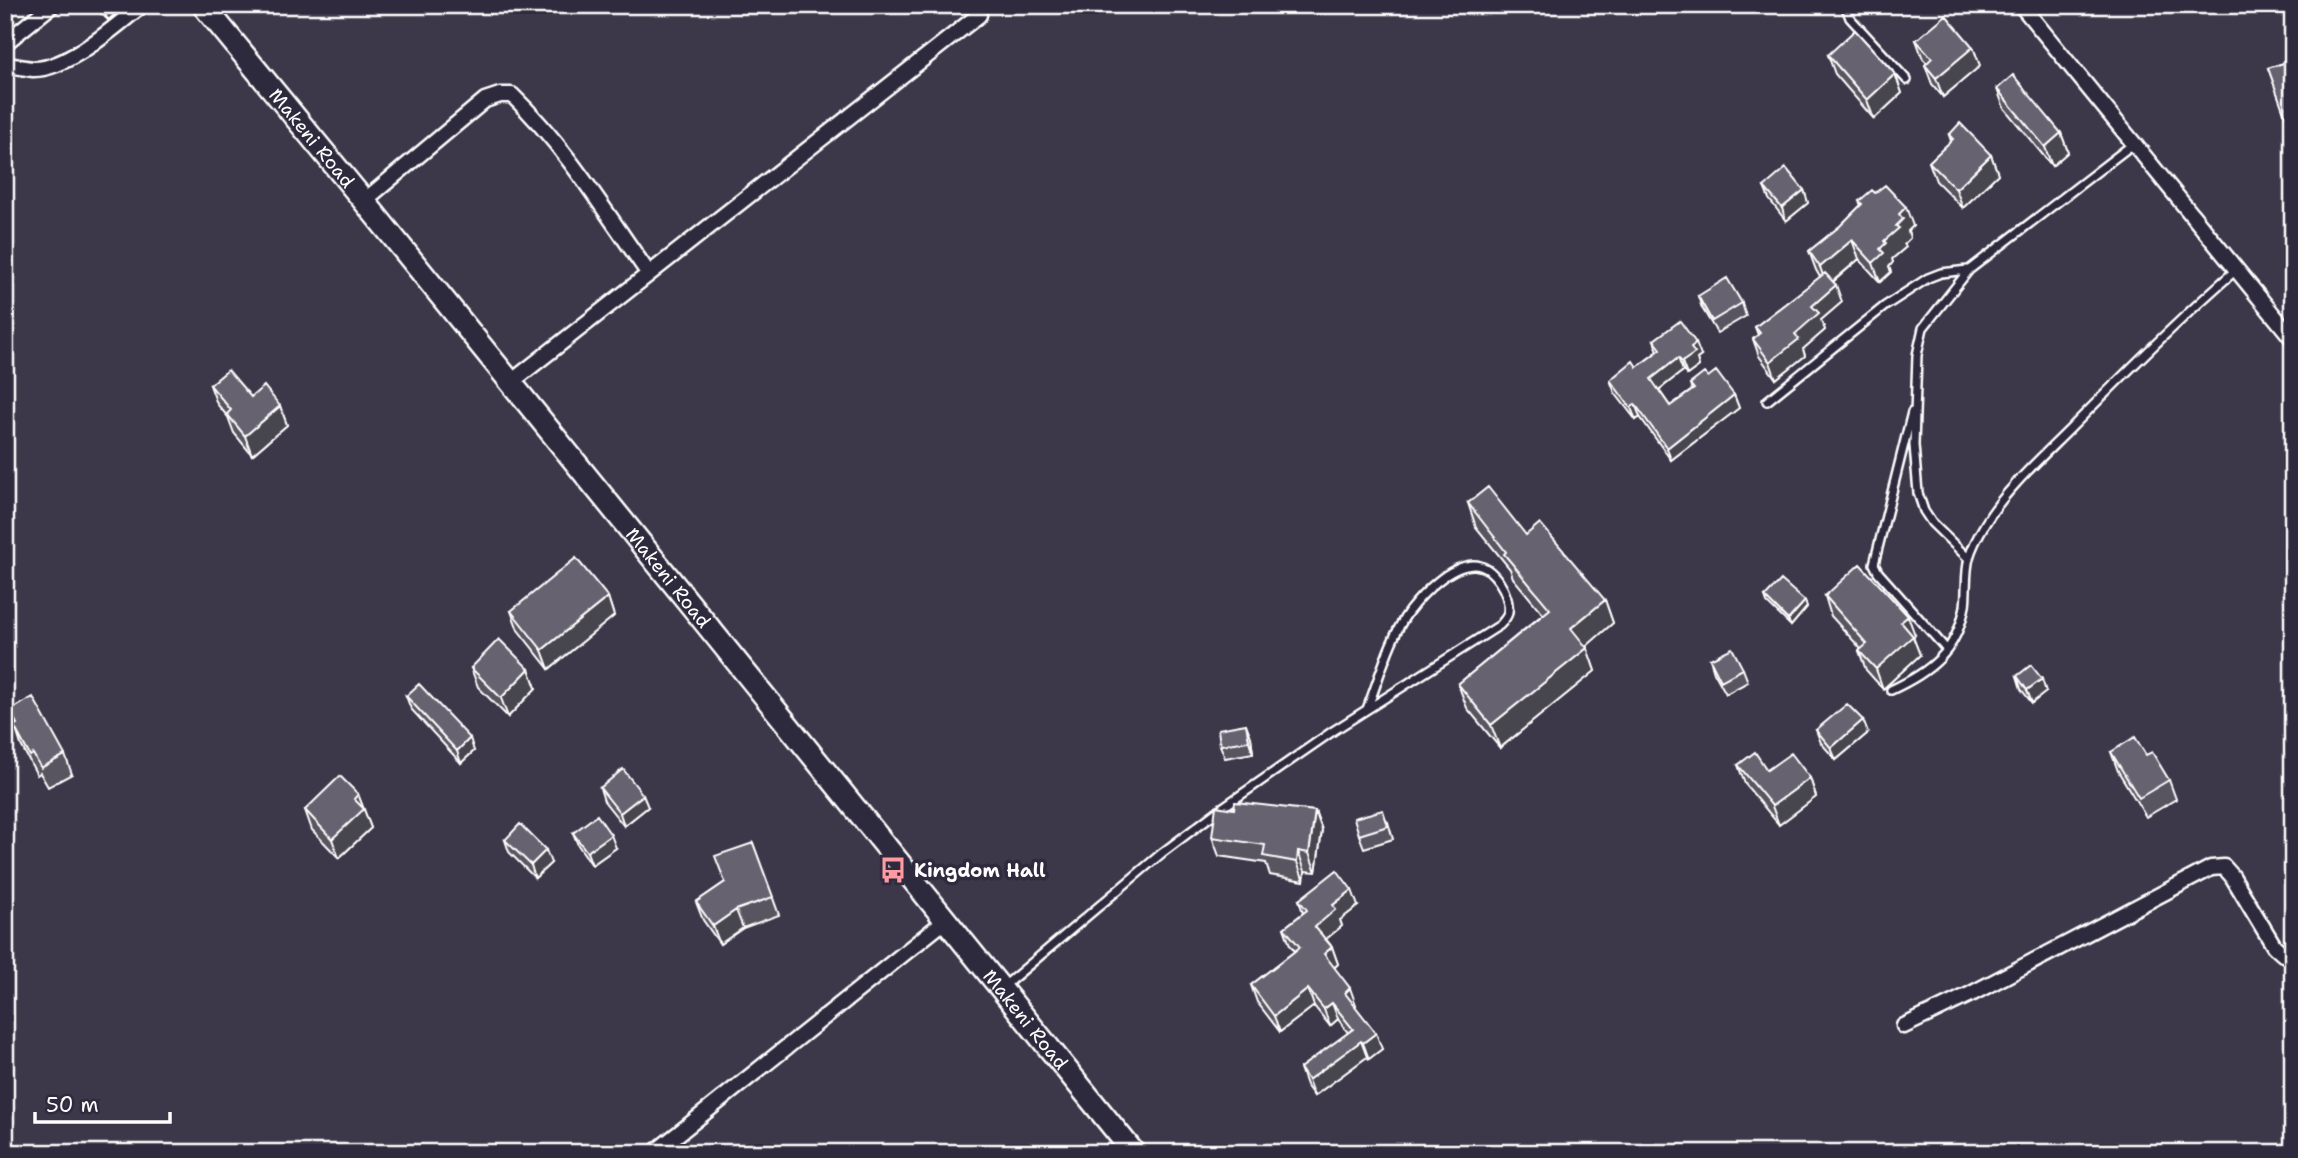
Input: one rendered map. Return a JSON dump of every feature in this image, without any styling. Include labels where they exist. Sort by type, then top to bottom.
[{"type":"main road","name":"Makeni Road","points":[[203,5],[1134,1153]]},
{"type":"street","points":[[5,43],[52,5]]},
{"type":"street","points":[[5,64],[36,69],[64,61],[88,47],[142,5]]},
{"type":"street","points":[[2021,5],[2293,339]]},
{"type":"street","points":[[510,383],[979,15]]},
{"type":"street","points":[[364,201],[485,100],[500,95],[512,95],[562,151],[649,274]]},
{"type":"street","points":[[1904,1026],[2211,868],[2224,867],[2274,946],[2283,954],[2293,957]]},
{"type":"street","points":[[654,1153],[946,919]]},
{"type":"lane","points":[[1850,5],[1847,10],[1850,18],[1907,80]]},
{"type":"lane","points":[[1969,559],[1933,523],[1921,503],[1914,445],[1917,355],[1923,328],[1969,270],[2133,144]]},
{"type":"lane","points":[[1767,401],[1885,306],[1928,278],[1941,273],[1969,270]]},
{"type":"lane","points":[[1891,690],[1927,672],[1947,650],[1959,628],[1969,559],[1985,523],[2037,462],[2183,316],[2236,270]]},
{"type":"lane","points":[[1916,398],[1874,564],[1878,572],[1947,650]]},
{"type":"lane","points":[[1002,988],[1162,853],[1219,810],[1367,709],[1500,625],[1508,615],[1508,601],[1499,582],[1487,569],[1475,565],[1458,569],[1433,586],[1409,611],[1396,636],[1367,709]]},
{"type":"building","points":[[96,5],[116,5],[105,14]]},
{"type":"building","points":[[1946,15],[1973,47],[1936,78],[1925,65],[1932,58],[1916,40]]},
{"type":"building","points":[[1855,30],[1895,74],[1867,100],[1828,55]]},
{"type":"building","points":[[2293,60],[2293,112],[2285,115],[2268,68]]},
{"type":"building","points":[[2013,75],[2061,133],[2045,147],[1997,89]]},
{"type":"building","points":[[1960,123],[1991,155],[1956,189],[1929,162],[1953,139],[1949,135]]},
{"type":"building","points":[[1786,168],[1804,190],[1782,208],[1764,187]]},
{"type":"building","points":[[1885,185],[1906,207],[1899,214],[1903,219],[1896,226],[1899,228],[1884,241],[1886,243],[1880,249],[1884,253],[1873,263],[1852,240],[1820,267],[1809,251],[1862,204],[1859,201],[1872,190],[1875,193]]},
{"type":"building","points":[[1825,273],[1836,285],[1812,306],[1819,313],[1795,334],[1799,339],[1770,362],[1753,339],[1760,333],[1755,327]]},
{"type":"building","points":[[1727,278],[1742,303],[1712,321],[1698,296]]},
{"type":"building","points":[[1680,321],[1696,343],[1691,348],[1695,353],[1682,362],[1678,358],[1651,379],[1670,406],[1694,389],[1690,384],[1704,373],[1708,377],[1716,371],[1734,395],[1667,448],[1635,404],[1631,408],[1610,380],[1633,361],[1637,367],[1661,349],[1654,340]]},
{"type":"building","points":[[228,370],[251,397],[264,386],[280,406],[245,436],[227,414],[231,410],[210,385]]},
{"type":"building","points":[[1488,487],[1526,535],[1540,523],[1605,600],[1571,628],[1587,648],[1491,725],[1458,684],[1550,609],[1504,554],[1506,552],[1468,503]]},
{"type":"building","points":[[576,558],[608,597],[542,650],[511,611]]},
{"type":"building","points":[[1860,564],[1908,616],[1901,622],[1913,636],[1876,669],[1859,651],[1867,644],[1825,596]]},
{"type":"building","points":[[1781,580],[1805,601],[1788,620],[1765,597]]},
{"type":"building","points":[[499,639],[529,669],[501,698],[471,668]]},
{"type":"building","points":[[1732,648],[1743,669],[1721,681],[1710,659]]},
{"type":"building","points":[[2031,665],[2042,679],[2027,690],[2017,676]]},
{"type":"building","points":[[419,684],[470,738],[457,751],[406,696]]},
{"type":"building","points":[[33,697],[65,755],[41,768],[33,754],[30,756],[14,726],[17,724],[10,710]]},
{"type":"building","points":[[1847,704],[1863,720],[1831,748],[1816,730]]},
{"type":"building","points":[[1246,724],[1249,741],[1220,745],[1218,729]]},
{"type":"building","points":[[2135,737],[2146,755],[2152,752],[2169,780],[2139,798],[2111,752]]},
{"type":"building","points":[[1755,752],[1767,770],[1791,753],[1810,778],[1772,806],[1738,765]]},
{"type":"building","points":[[623,769],[643,795],[620,813],[600,788]]},
{"type":"building","points":[[340,776],[358,794],[354,799],[364,809],[332,839],[305,810]]},
{"type":"building","points":[[1235,802],[1315,811],[1309,853],[1298,851],[1297,862],[1263,856],[1265,845],[1212,837],[1216,806],[1234,809]]},
{"type":"building","points":[[1383,810],[1388,826],[1359,835],[1354,818]]},
{"type":"building","points":[[597,815],[611,835],[587,852],[573,833]]},
{"type":"building","points":[[520,824],[546,850],[531,865],[505,840]]},
{"type":"building","points":[[753,843],[773,897],[736,910],[713,926],[696,902],[725,882],[715,856]]},
{"type":"building","points":[[1337,870],[1352,890],[1333,905],[1336,909],[1315,927],[1332,947],[1324,954],[1350,988],[1345,993],[1376,1033],[1308,1080],[1300,1068],[1353,1029],[1332,1003],[1324,1009],[1308,989],[1274,1016],[1251,985],[1300,947],[1284,928],[1307,910],[1299,900]]},
{"type":"place","name":"Kingdom Hall","points":[[893,870]]}]
